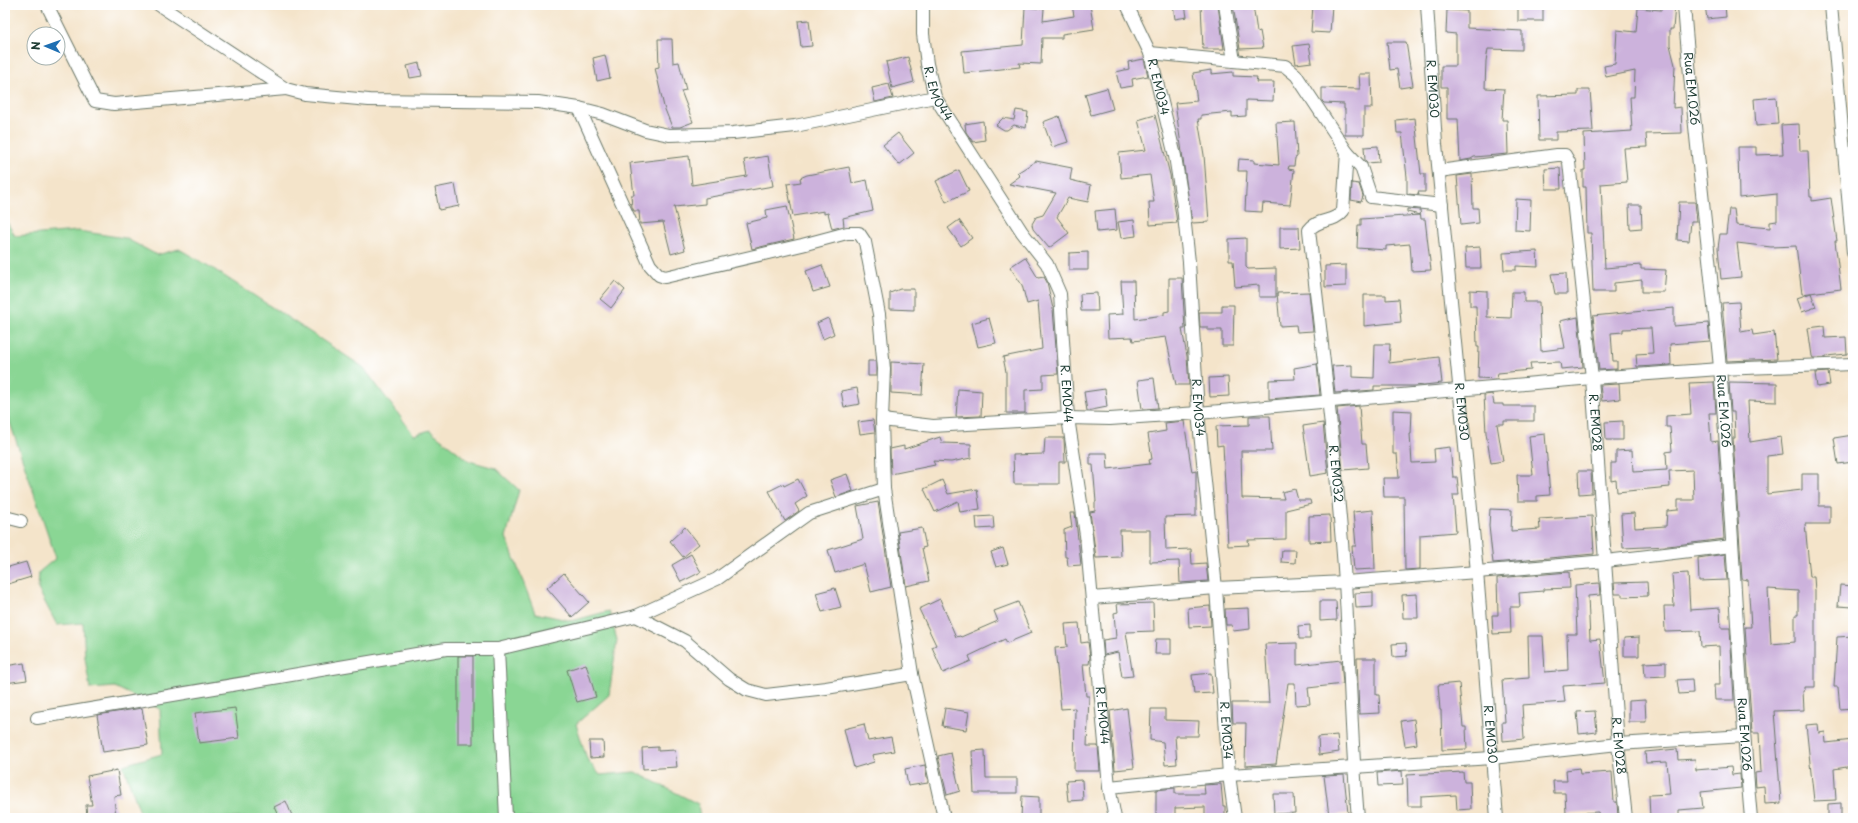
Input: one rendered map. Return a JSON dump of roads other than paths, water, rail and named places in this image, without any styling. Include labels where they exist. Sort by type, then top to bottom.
[{"type":"street","points":[[47,5],[95,101],[114,104],[286,89],[306,94],[369,100],[538,102],[579,108],[603,114],[645,130],[669,135],[733,132],[795,126],[935,97]]},
{"type":"street","points":[[159,5],[286,89]]},
{"type":"street","name":"R. EM044","points":[[923,5],[923,34],[927,64],[935,97],[1022,232],[1047,264],[1060,294],[1068,418],[1086,535],[1109,787],[1115,818]]},
{"type":"street","name":"R. EM034","points":[[1127,5],[1150,53],[1175,156],[1183,206],[1189,262],[1198,413],[1216,588],[1229,775],[1235,818]]},
{"type":"street","points":[[1225,5],[1234,61]]},
{"type":"street","name":"R. EM030","points":[[1427,5],[1439,171],[1477,572],[1497,818]]},
{"type":"street","name":"Rua EM.026","points":[[1684,5],[1689,71],[1720,369],[1744,736],[1751,818]]},
{"type":"street","points":[[1832,5],[1853,253]]},
{"type":"street","points":[[1150,53],[1285,66],[1296,75],[1347,152],[1361,167],[1371,197],[1442,205]]},
{"type":"street","points":[[579,108],[650,265],[659,275],[665,277],[847,233],[859,232],[866,249],[879,314],[884,369],[882,420],[884,489],[912,674],[944,818]]},
{"type":"street","name":"R. EM032","points":[[1347,152],[1343,211],[1339,217],[1314,224],[1309,230],[1328,402],[1345,582],[1353,767],[1358,818]]},
{"type":"street","name":"R. EM028","points":[[1439,171],[1557,155],[1566,156],[1569,162],[1592,378],[1618,744],[1626,818]]},
{"type":"street","points":[[882,420],[933,426],[1068,418],[1110,419],[1328,402],[1592,378],[1720,369],[1853,364]]},
{"type":"street","points":[[36,718],[446,649],[498,648],[636,616],[717,580],[809,513],[884,489]]},
{"type":"street","points":[[5,517],[21,521]]},
{"type":"street","points":[[1092,598],[1216,588],[1345,582],[1477,572],[1606,561],[1732,546]]},
{"type":"street","points":[[636,616],[685,641],[729,679],[747,690],[766,695],[826,688],[912,674]]},
{"type":"street","points":[[498,648],[506,818]]},
{"type":"street","points":[[1109,787],[1229,775],[1492,758],[1618,744],[1744,736]]}]
